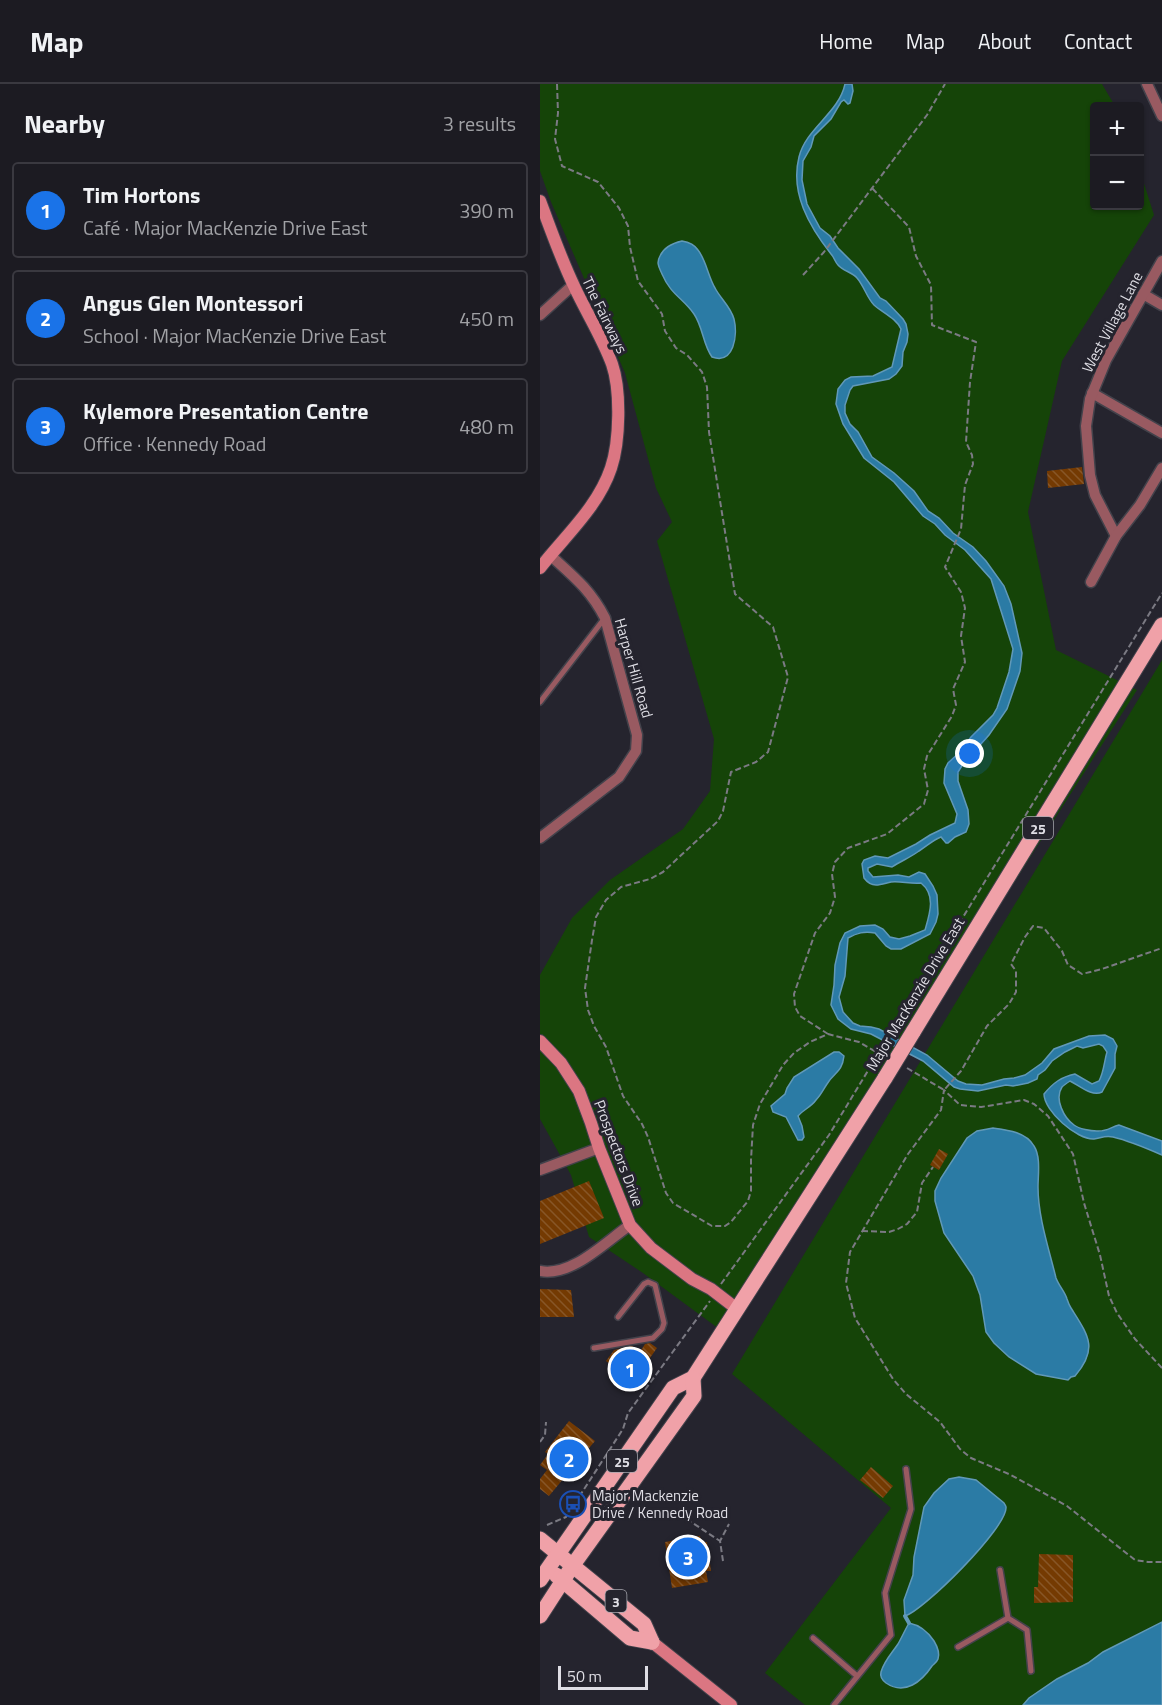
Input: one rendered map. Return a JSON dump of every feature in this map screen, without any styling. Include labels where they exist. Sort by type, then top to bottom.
[{"type":"main road","name":"Major MacKenzie Drive East","points":[[542,1570],[558,1553],[673,1388],[693,1378],[885,1078],[1162,625]]},
{"type":"main road","name":"Major MacKenzie Drive East","points":[[540,1616],[573,1565],[694,1396],[693,1378]]},
{"type":"main road","name":"3","points":[[540,1539],[644,1624],[652,1642]]},
{"type":"main road","name":"3","points":[[542,1570],[563,1581],[630,1638],[652,1642]]},
{"type":"street","points":[[1147,84],[1162,116]]},
{"type":"street","name":"The Fairways","points":[[540,201],[573,285],[613,366],[619,424],[611,468],[602,487],[588,510],[540,568]]},
{"type":"street","name":"West Village Lane","points":[[1116,536],[1095,495],[1090,475],[1086,426],[1092,393],[1106,360],[1162,261]]},
{"type":"street","points":[[540,315],[573,285]]},
{"type":"street","points":[[1143,294],[1162,305]]},
{"type":"street","points":[[1092,393],[1162,433]]},
{"type":"street","points":[[1091,582],[1116,536],[1140,505],[1162,468]]},
{"type":"street","name":"Harper Hill Road","points":[[540,838],[619,777],[636,751],[637,735],[605,618],[584,586],[550,555]]},
{"type":"street","name":"Prospectors Drive","points":[[540,1041],[561,1063],[579,1091],[630,1225],[651,1248],[737,1309]]},
{"type":"street","points":[[540,1170],[599,1148]]},
{"type":"street","points":[[540,1270],[545,1272],[575,1265],[630,1225]]},
{"type":"street","name":"3","points":[[652,1642],[731,1705]]},
{"type":"lane","points":[[540,702],[605,618]]},
{"type":"lane","points":[[594,1348],[653,1338],[658,1334],[664,1323],[655,1285],[648,1282],[644,1284],[618,1317]]},
{"type":"lane","points":[[834,1705],[891,1635],[885,1593],[911,1509],[906,1469]]},
{"type":"lane","points":[[1000,1570],[1008,1618],[1027,1630],[1031,1671]]},
{"type":"lane","points":[[958,1647],[1008,1618]]},
{"type":"lane","points":[[813,1638],[857,1677]]},
{"type":"path","points":[[557,84],[558,112],[555,139],[562,166],[598,182],[619,208],[628,226],[638,281],[662,314],[665,331],[676,348],[687,355],[702,372],[707,387],[709,432],[735,594],[773,627],[788,677],[768,752],[756,762],[731,772],[723,811],[718,821],[663,872],[650,879],[621,887],[606,900],[596,917],[585,988],[588,1010],[606,1047],[623,1096],[642,1124],[666,1193],[673,1203],[712,1226],[725,1226],[731,1222],[748,1201],[751,1191],[753,1125],[760,1104],[783,1065],[794,1053],[828,1034]]},
{"type":"path","points":[[803,275],[824,252],[927,115],[945,84]]},
{"type":"path","points":[[872,187],[909,227],[916,256],[932,285],[932,326],[976,342],[970,382],[966,442],[973,464],[964,485],[961,529],[945,567],[961,592],[965,608],[961,636],[965,662],[953,689],[956,705],[952,716],[927,756],[924,769],[928,790],[924,804],[888,834],[848,848],[835,862],[832,874],[835,897],[830,913],[814,933],[794,994],[795,1006],[800,1016],[828,1034],[859,1042],[891,1060]]},
{"type":"path","points":[[869,1069],[1162,592]]},
{"type":"path","points":[[1162,948],[1082,974],[1068,964],[1062,951],[1044,928],[1034,926],[1024,937],[1011,964],[1016,971],[1016,992],[1009,1004],[987,1026],[961,1071],[944,1090],[941,1110],[908,1154],[850,1252],[846,1283],[855,1318],[893,1379],[906,1394],[940,1422],[960,1449],[971,1458],[1011,1474],[1066,1506],[1135,1560],[1162,1562]]},
{"type":"path","points":[[899,1064],[944,1090],[960,1105],[981,1107],[1024,1100],[1034,1104],[1048,1116],[1073,1154],[1109,1296],[1117,1313],[1135,1339],[1162,1368]]},
{"type":"path","points":[[862,1231],[889,1232],[907,1224],[917,1212],[922,1183],[933,1167]]},
{"type":"path","points":[[540,1442],[545,1435],[546,1422]]},
{"type":"path","points":[[679,1514],[720,1541]]},
{"type":"path","points":[[723,1561],[720,1541],[729,1524]]},
{"type":"green space","points":[[540,84],[1102,84],[1113,102],[1090,102],[1090,210],[1144,210],[1144,184],[1154,215],[1062,361],[1028,512],[1056,650],[1137,690],[726,1334],[643,1273],[589,1237],[571,1175],[540,1119],[540,975],[572,918],[610,880],[683,829],[710,791],[714,739],[657,541],[672,522],[656,488],[625,373],[551,202],[540,171]]},
{"type":"green space","points":[[1162,660],[1162,1705],[805,1705],[765,1673],[891,1508],[732,1374]]},
{"type":"water","points":[[845,84],[852,84],[850,103],[844,100],[841,102],[831,119],[814,136],[803,161],[802,180],[807,204],[820,228],[859,269],[880,298],[886,301],[903,319],[908,334],[902,366],[896,374],[889,379],[853,386],[845,405],[845,413],[872,457],[914,491],[928,511],[973,547],[986,561],[1004,586],[1011,604],[1022,653],[1020,671],[1007,709],[958,772],[958,781],[968,810],[969,824],[966,832],[948,843],[941,837],[938,838],[892,867],[877,864],[868,868],[873,877],[898,875],[909,877],[919,872],[925,874],[937,895],[936,922],[930,934],[901,949],[891,949],[886,946],[875,933],[861,933],[848,938],[845,976],[839,997],[843,1012],[853,1023],[879,1029],[927,1055],[958,1081],[966,1084],[982,1085],[1025,1075],[1042,1063],[1054,1049],[1089,1036],[1105,1035],[1113,1039],[1117,1046],[1115,1068],[1102,1092],[1090,1092],[1070,1081],[1063,1086],[1059,1097],[1064,1113],[1070,1122],[1082,1129],[1100,1131],[1119,1125],[1162,1141],[1162,1155],[1113,1137],[1105,1136],[1094,1139],[1079,1135],[1055,1116],[1045,1101],[1044,1094],[1061,1079],[1075,1074],[1092,1084],[1099,1081],[1107,1052],[1099,1044],[1083,1048],[1077,1046],[1065,1052],[1052,1061],[1037,1079],[1028,1083],[978,1091],[960,1089],[954,1087],[923,1061],[871,1034],[851,1029],[838,1019],[831,1005],[835,965],[845,933],[860,926],[875,925],[883,929],[890,937],[899,939],[925,930],[931,905],[926,888],[921,883],[872,884],[864,878],[862,864],[864,860],[875,856],[888,858],[955,823],[957,814],[944,783],[945,769],[997,708],[1009,672],[1013,649],[991,579],[965,550],[923,516],[894,482],[864,458],[843,424],[836,404],[838,389],[845,380],[851,377],[873,376],[892,367],[901,329],[893,319],[872,302],[857,278],[837,264],[815,232],[799,196],[797,170],[803,147],[808,137],[836,104]]},
{"type":"water","points":[[682,241],[695,246],[698,250],[715,288],[733,315],[735,340],[730,353],[725,357],[712,357],[694,314],[669,287],[659,267],[659,258],[664,250]]},
{"type":"water","points":[[834,1052],[839,1052],[844,1056],[841,1066],[821,1094],[798,1116],[804,1137],[798,1140],[786,1117],[773,1112],[771,1106],[785,1094],[794,1077]]},
{"type":"water","points":[[993,1128],[1021,1135],[1031,1141],[1036,1150],[1044,1233],[1056,1278],[1086,1334],[1089,1349],[1082,1366],[1075,1376],[1068,1380],[1036,1374],[1009,1357],[994,1343],[986,1332],[980,1295],[973,1276],[944,1233],[935,1201],[935,1191],[941,1178],[967,1138],[977,1131]]},
{"type":"water","points":[[959,1477],[976,1480],[1004,1503],[1006,1507],[1003,1517],[994,1532],[963,1567],[929,1600],[905,1616],[904,1600],[913,1575],[914,1557],[924,1507],[934,1493],[949,1479]]},
{"type":"water","points":[[1162,1622],[1162,1705],[1023,1705],[1029,1698],[1057,1679]]},
{"type":"water","points":[[909,1623],[920,1627],[932,1638],[938,1650],[938,1659],[923,1677],[912,1685],[893,1687],[883,1681],[881,1672]]},
{"type":"building","points":[[1082,467],[1084,484],[1048,488],[1047,471]]},
{"type":"building","points":[[939,1149],[948,1154],[939,1170],[930,1165]]},
{"type":"building","points":[[589,1181],[604,1218],[540,1244],[540,1201]]},
{"type":"building","points":[[540,1289],[571,1290],[574,1317],[540,1317]]},
{"type":"building","points":[[650,1343],[657,1348],[633,1382],[606,1361],[614,1350],[632,1346],[640,1352],[645,1344]]},
{"type":"building","points":[[569,1421],[595,1441],[549,1496],[540,1489],[540,1479],[547,1470],[540,1465],[548,1454],[545,1452]]},
{"type":"building","points":[[871,1467],[893,1486],[883,1498],[860,1480]]},
{"type":"building","points":[[700,1536],[701,1543],[707,1542],[711,1571],[706,1571],[708,1582],[672,1588],[665,1542]]},
{"type":"building","points":[[1039,1554],[1073,1555],[1073,1602],[1034,1603],[1034,1587],[1038,1587]]},
{"type":"waterway","points":[[905,1616],[909,1623]]},
{"type":"place","name":"Tim Hortons","points":[[630,1369]]},
{"type":"place","name":"Angus Glen Montessori","points":[[569,1459]]},
{"type":"place","name":"Major Mackenzie Drive / Kennedy Road","points":[[573,1504]]},
{"type":"place","name":"Kylemore Presentation Centre","points":[[688,1557]]}]
